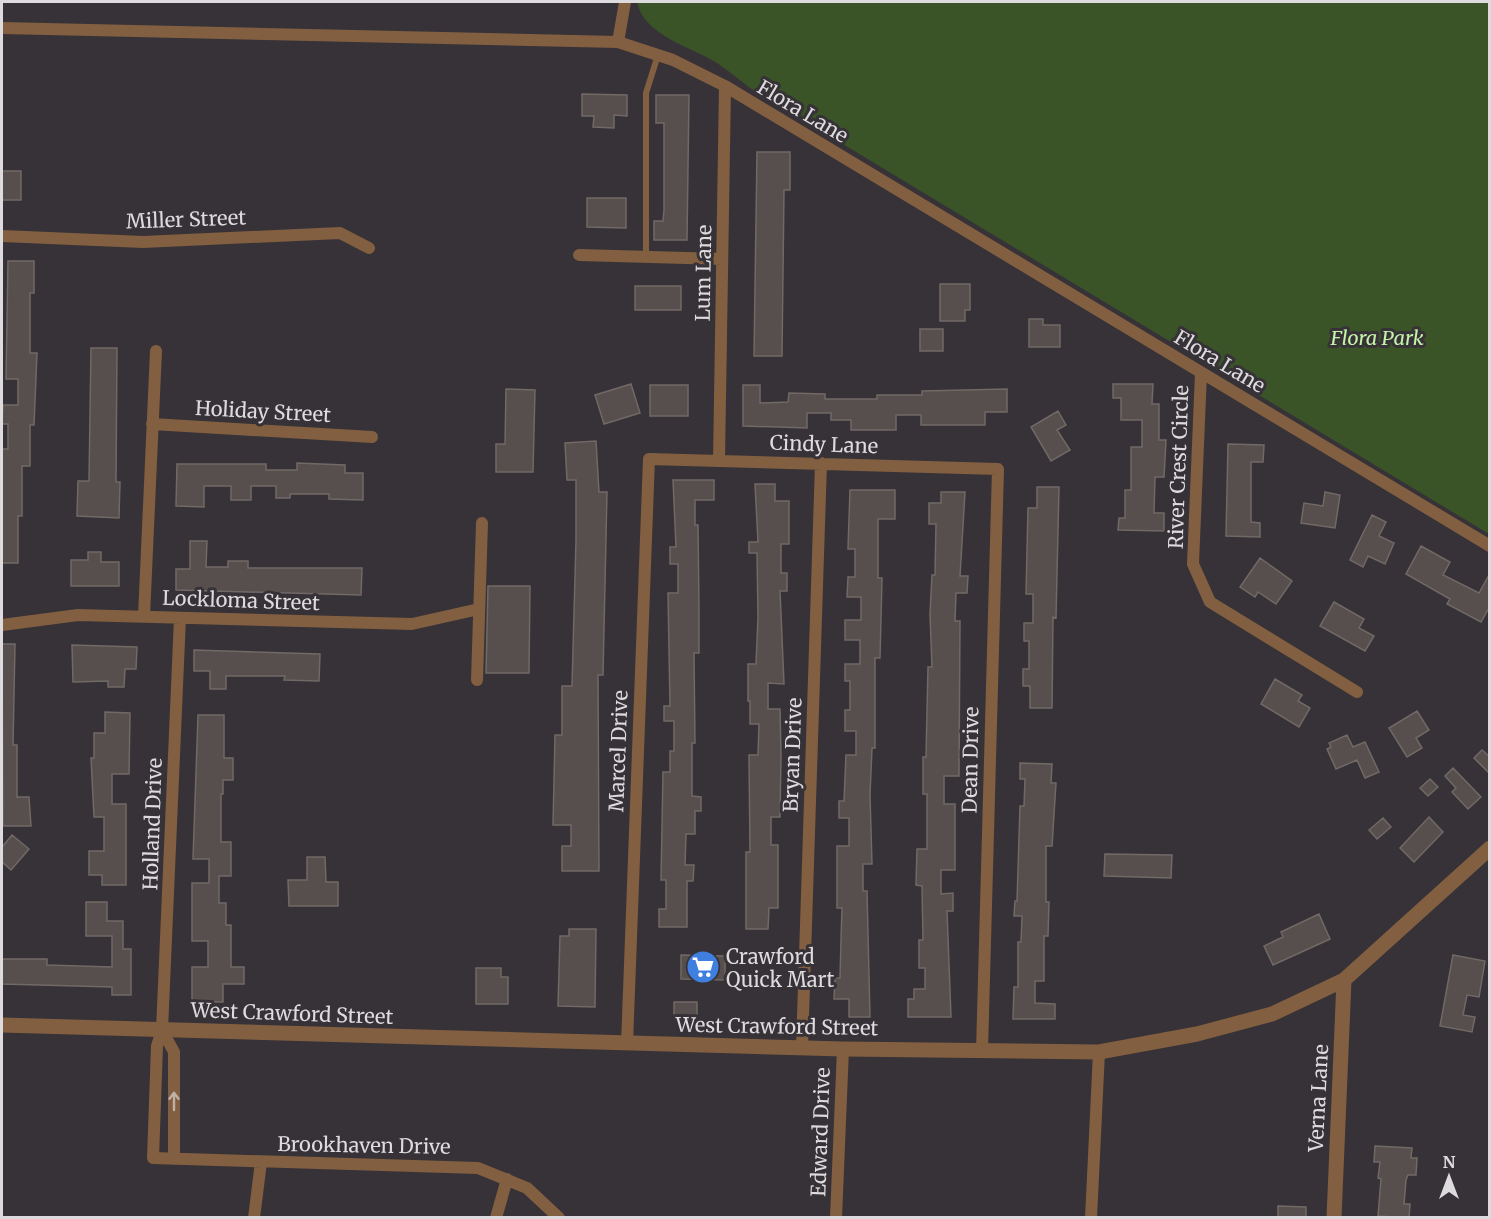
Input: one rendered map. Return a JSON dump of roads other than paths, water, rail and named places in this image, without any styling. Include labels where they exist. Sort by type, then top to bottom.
[{"type":"street","points":[[618,42],[625,2]]},
{"type":"street","name":"Flora Lane","points":[[2,28],[618,42],[658,55],[725,86],[1490,546]]},
{"type":"street","name":"Lum Lane","points":[[719,461],[725,86]]},
{"type":"street","name":"Miller Street","points":[[2,236],[142,242],[340,233],[369,248]]},
{"type":"street","points":[[579,255],[722,259]]},
{"type":"street","points":[[144,616],[156,351]]},
{"type":"street","name":"River Crest Circle","points":[[1201,373],[1193,564],[1200,584],[1210,602],[1357,692]]},
{"type":"street","name":"Holiday Street","points":[[152,424],[372,437]]},
{"type":"street","name":"Cindy Lane","points":[[649,459],[998,469]]},
{"type":"street","name":"Marcel Drive","points":[[627,1044],[649,459]]},
{"type":"street","name":"Bryan Drive","points":[[802,1048],[821,463]]},
{"type":"street","name":"Dean Drive","points":[[982,1051],[998,469]]},
{"type":"street","points":[[477,680],[482,523]]},
{"type":"street","name":"Lockloma Street","points":[[2,625],[78,615],[412,624],[478,609]]},
{"type":"street","name":"Holland Drive","points":[[153,1158],[157,1046],[162,1030],[180,618]]},
{"type":"street","name":"West Crawford Street","points":[[2,1025],[627,1044],[1099,1052],[1197,1034],[1272,1014],[1344,980],[1490,848]]},
{"type":"street","name":"Verna Lane","points":[[1334,1218],[1344,980]]},
{"type":"street","name":"Holland Drive","points":[[162,1030],[174,1052],[174,1159]]},
{"type":"street","name":"Edward Drive","points":[[836,1218],[843,1049]]},
{"type":"street","points":[[1091,1218],[1099,1052]]},
{"type":"street","name":"Brookhaven Drive","points":[[153,1158],[478,1168],[527,1188],[559,1218]]},
{"type":"street","points":[[254,1218],[261,1162]]},
{"type":"street","points":[[496,1218],[507,1179]]},
{"type":"lane","points":[[646,257],[646,93],[658,55]]},
{"type":"place","name":"Crawford Quick Mart","points":[[703,967]]},
{"type":"park label","name":"Flora Park","points":[[1377,337]]}]
